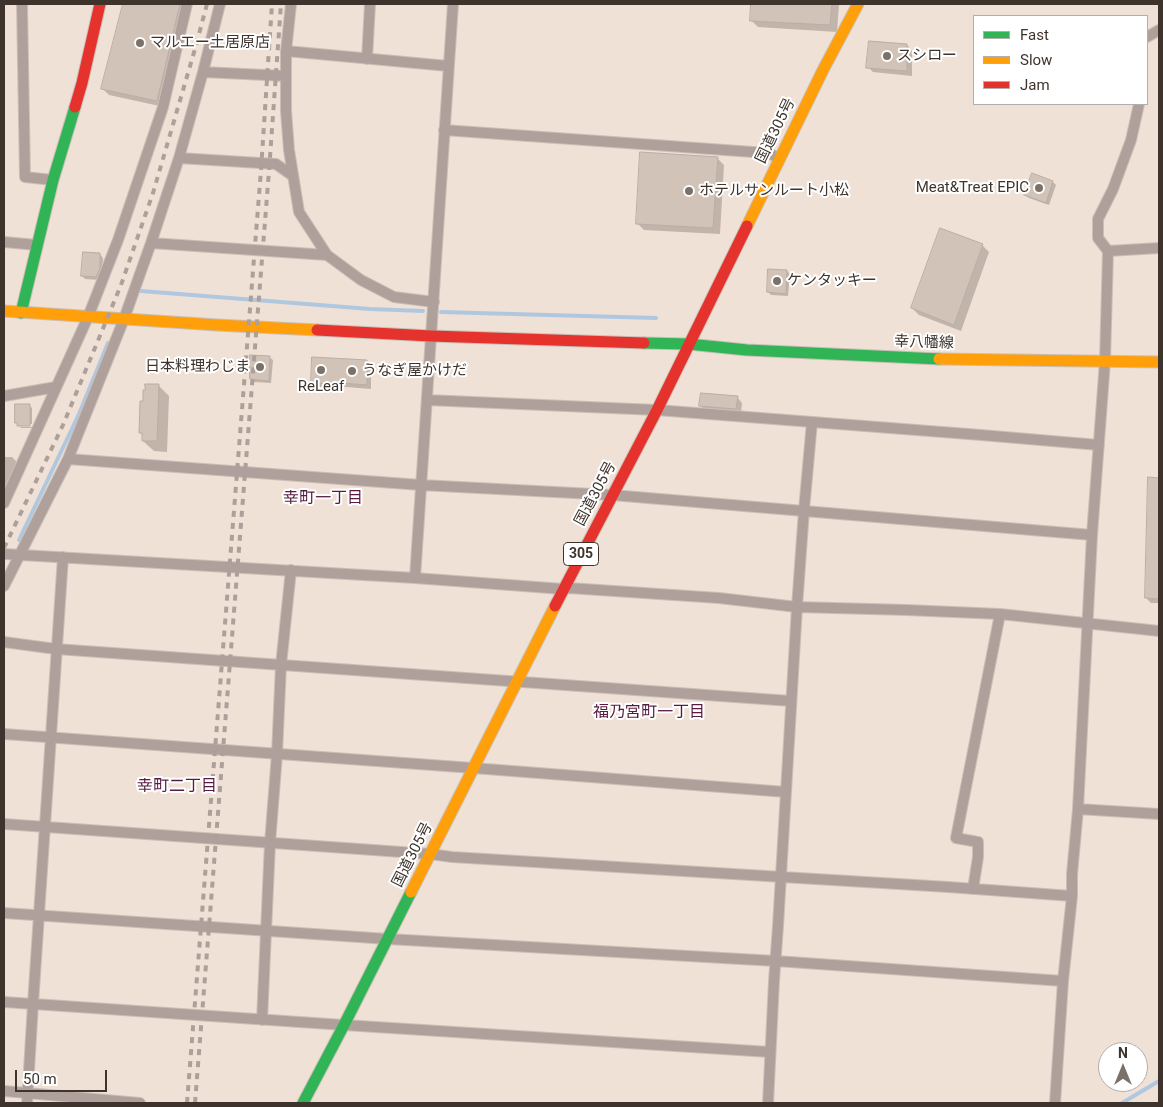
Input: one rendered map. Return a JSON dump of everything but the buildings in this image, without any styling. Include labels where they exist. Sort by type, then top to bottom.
[{"type":"main road","points":[[21,313],[53,180],[82,83],[100,4]]},
{"type":"main road","name":"国道305号","points":[[303,1103],[388,939],[563,589],[657,410],[822,70],[858,4]]},
{"type":"main road","name":"幸八幡線","points":[[4,311],[431,336],[688,344],[747,350],[936,359],[1159,362]]},
{"type":"street","points":[[22,4],[25,177],[53,180]]},
{"type":"street","points":[[4,503],[88,317],[118,240],[163,107],[187,4]]},
{"type":"street","points":[[4,586],[68,459],[124,319],[179,158],[220,4]]},
{"type":"street","points":[[291,4],[286,51],[286,111],[289,150],[299,212],[327,255],[361,280],[394,297],[434,302]]},
{"type":"street","points":[[367,58],[370,4]]},
{"type":"street","points":[[415,578],[453,4]]},
{"type":"street","points":[[1148,36],[1159,30]]},
{"type":"street","points":[[286,51],[448,66]]},
{"type":"street","points":[[203,72],[286,76]]},
{"type":"street","points":[[1055,1103],[1078,809],[1092,535],[1106,361],[1108,251],[1098,238],[1098,219],[1113,189],[1131,140],[1139,105]]},
{"type":"street","points":[[444,130],[768,153],[780,158]]},
{"type":"street","points":[[179,158],[276,164],[293,176]]},
{"type":"street","points":[[4,242],[37,245]]},
{"type":"street","points":[[151,243],[327,255]]},
{"type":"street","points":[[1108,251],[1159,248]]},
{"type":"street","points":[[4,396],[56,387]]},
{"type":"street","points":[[427,400],[657,410],[981,434],[1099,445]]},
{"type":"street","points":[[768,1103],[797,607],[812,422]]},
{"type":"street","points":[[68,459],[422,485],[612,495],[1092,535]]},
{"type":"street","points":[[4,554],[291,570],[719,598],[797,607],[1000,614],[1159,631]]},
{"type":"street","points":[[27,1098],[63,557]]},
{"type":"street","points":[[262,1020],[281,664],[291,570]]},
{"type":"street","points":[[973,889],[978,857],[978,842],[956,838],[1000,614]]},
{"type":"street","points":[[4,642],[56,649],[791,701]]},
{"type":"street","points":[[4,734],[786,792]]},
{"type":"street","points":[[1078,809],[1159,814]]},
{"type":"street","points":[[4,824],[452,857],[781,876],[1072,896]]},
{"type":"street","points":[[4,913],[388,939],[776,961],[1064,980]]},
{"type":"street","points":[[4,1002],[770,1052]]},
{"type":"street","points":[[4,1091],[27,1098],[140,1103]]},
{"type":"waterway","points":[[141,291],[370,309],[423,311]]},
{"type":"waterway","points":[[441,312],[656,318]]},
{"type":"waterway","points":[[19,540],[79,414],[108,343]]},
{"type":"waterway","points":[[1122,1103],[1159,1081]]},
{"type":"railway","points":[[4,548],[63,425],[121,285],[153,193],[207,4]]},
{"type":"railway","points":[[187,1103],[261,170],[272,4]]},
{"type":"railway","points":[[195,1103],[281,4]]},
{"type":"traffic: fast","points":[[21,313],[53,180],[75,107]]},
{"type":"traffic: fast","points":[[644,343],[939,359]]},
{"type":"traffic: fast","points":[[303,1103],[411,892]]},
{"type":"traffic: slow","points":[[747,226],[823,70],[858,4]]},
{"type":"traffic: slow","points":[[4,311],[317,330]]},
{"type":"traffic: slow","points":[[939,359],[1159,362]]},
{"type":"traffic: slow","points":[[411,892],[555,606]]},
{"type":"traffic: jam","points":[[75,107],[100,4]]},
{"type":"traffic: jam","points":[[555,606],[657,410],[747,226]]},
{"type":"traffic: jam","points":[[317,330],[644,343]]},
{"type":"place","name":"マルエー土居原店","points":[[140,43]]},
{"type":"place","name":"スシロー","points":[[887,56]]},
{"type":"place","name":"Meat&Treat EPIC","points":[[1039,188]]},
{"type":"place","name":"ホテルサンルート小松","points":[[689,191]]},
{"type":"place","name":"ケンタッキー","points":[[777,281]]},
{"type":"place","name":"日本料理わじま","points":[[260,367]]},
{"type":"place","name":"ReLeaf","points":[[321,370]]},
{"type":"place","name":"うなぎ屋かけだ","points":[[352,371]]},
{"type":"district","name":"幸町一丁目","points":[[323,499]]},
{"type":"district","name":"福乃宮町一丁目","points":[[649,713]]},
{"type":"district","name":"幸町二丁目","points":[[177,787]]}]
